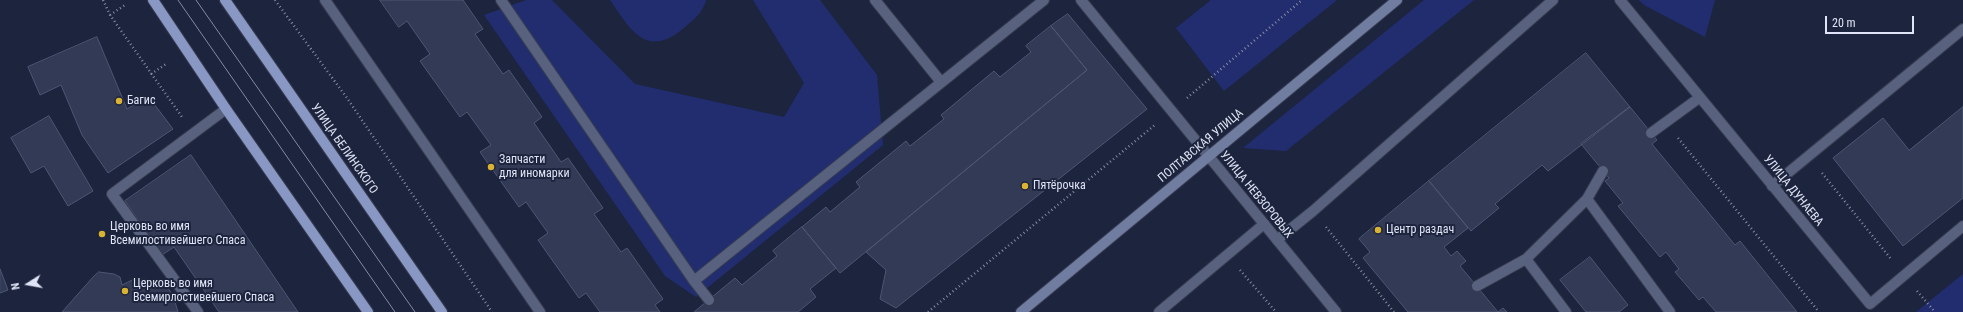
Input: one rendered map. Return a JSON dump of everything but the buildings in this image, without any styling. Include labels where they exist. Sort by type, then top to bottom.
[{"type":"main road","points":[[153,0],[226,109],[368,312]]},
{"type":"main road","name":"УЛИЦА БЕЛИНСКОГО","points":[[225,0],[442,312]]},
{"type":"street","points":[[325,0],[540,312]]},
{"type":"street","points":[[501,0],[694,281],[709,300]]},
{"type":"street","points":[[875,0],[942,82]]},
{"type":"street","points":[[694,281],[1044,0]]},
{"type":"street","name":"УЛИЦА НЕВЗОРОВЫХ","points":[[1082,0],[1336,312]]},
{"type":"street","name":"ПОЛТАВСКАЯ УЛИЦА","points":[[1021,312],[1396,0]]},
{"type":"street","points":[[1277,240],[1313,211],[1553,0]]},
{"type":"street","name":"УЛИЦА ДУНАЕВА","points":[[1620,0],[1699,98],[1870,304],[1963,226]]},
{"type":"street","points":[[1772,186],[1963,29]]},
{"type":"street","points":[[1651,133],[1699,98]]},
{"type":"street","points":[[198,312],[112,194],[193,132],[226,109]]},
{"type":"street","points":[[1477,286],[1526,259],[1587,199],[1604,171]]},
{"type":"street","points":[[1587,199],[1670,312]]},
{"type":"street","points":[[1159,312],[1264,224]]},
{"type":"street","points":[[1526,259],[1566,312]]},
{"type":"path","points":[[103,0],[110,15],[193,132]]},
{"type":"path","points":[[275,0],[347,98],[492,312]]},
{"type":"path","points":[[928,312],[1172,111],[1302,0]]},
{"type":"path","points":[[110,15],[125,5]]},
{"type":"path","points":[[152,74],[166,64]]},
{"type":"path","points":[[1665,123],[1819,312]]},
{"type":"path","points":[[1808,156],[1935,312]]},
{"type":"path","points":[[1313,211],[1394,312]]},
{"type":"path","points":[[1228,255],[1276,312]]},
{"type":"shaded area","points":[[526,0],[552,0],[635,84],[784,117],[804,83],[753,0],[820,0],[877,75],[883,145],[696,297],[665,276],[484,15]]},
{"type":"shaded area","points":[[610,0],[706,0],[705,5],[698,16],[684,28],[671,37],[659,41],[649,41],[640,37],[632,30]]},
{"type":"shaded area","points":[[1211,0],[1337,0],[1224,91],[1176,28]]},
{"type":"shaded area","points":[[1424,0],[1474,0],[1286,151],[1243,148]]},
{"type":"shaded area","points":[[1639,0],[1715,0],[1705,37],[1644,5]]},
{"type":"shaded area","points":[[1963,274],[1963,312],[1916,312]]},
{"type":"tram line","points":[[178,0],[395,312]]},
{"type":"tram line","points":[[196,0],[415,312]]},
{"type":"place","name":"Багис","points":[[119,101]]},
{"type":"place","name":"Запчасти для иномарки","points":[[491,167]]},
{"type":"place","name":"Пятёрочка","points":[[1025,186]]},
{"type":"place","name":"Центр раздач","points":[[1378,230]]},
{"type":"place","name":"Церковь во имя Всемилостивейшего Спаса","points":[[102,234]]},
{"type":"place","name":"Церковь во имя Всемирлостивейшего Спаса","points":[[125,291]]}]
